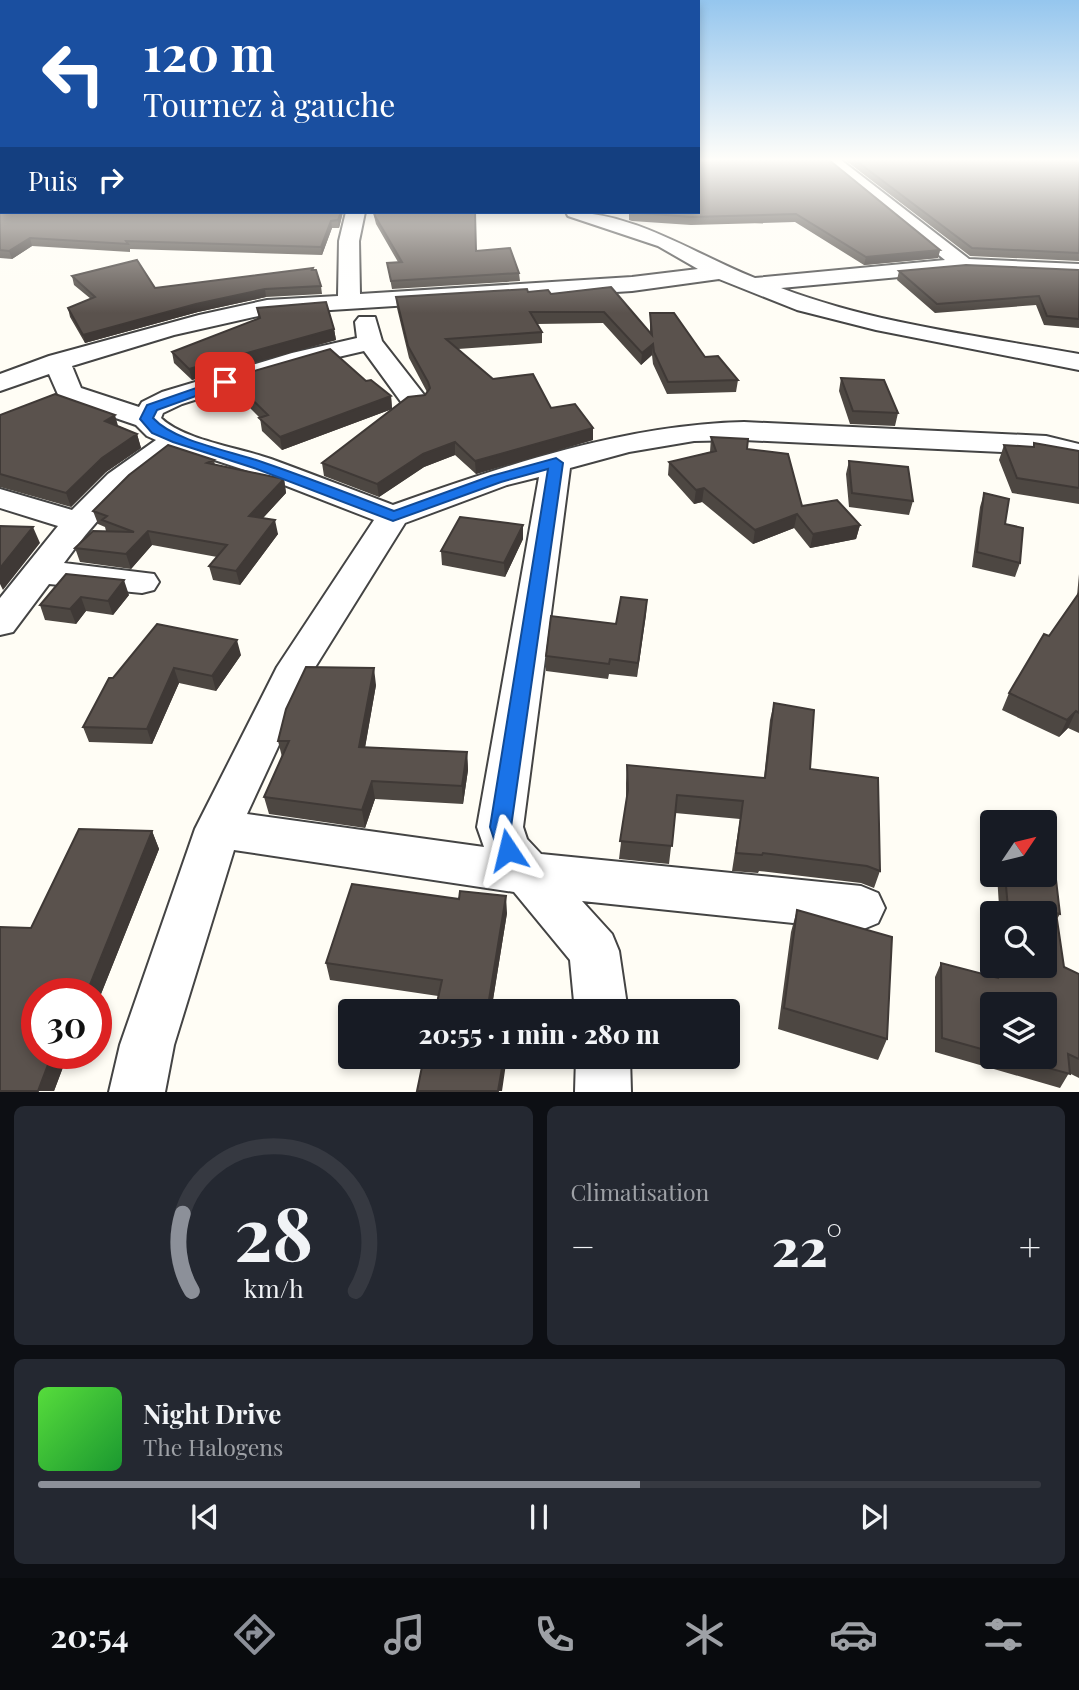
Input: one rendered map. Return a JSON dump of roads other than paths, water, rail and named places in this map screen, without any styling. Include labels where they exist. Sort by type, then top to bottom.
[{"type":"street","points":[[896,211],[964,264]]},
{"type":"street","points":[[355,214],[349,241],[359,300],[366,317],[370,342],[414,400]]},
{"type":"street","points":[[581,214],[665,242],[721,272],[805,305],[884,325],[1079,362]]},
{"type":"street","points":[[748,283],[964,264],[1079,270]]},
{"type":"street","points":[[0,383],[58,361],[227,315],[267,307],[632,284],[721,272]]},
{"type":"street","points":[[146,419],[152,408],[172,398],[301,358],[370,342]]},
{"type":"street","points":[[58,361],[69,393],[146,419],[157,430],[178,439],[259,465],[393,516]]},
{"type":"street","points":[[137,1091],[147,1045],[218,829],[296,667],[393,516],[496,479],[626,444],[694,432],[744,431],[1046,445],[1079,453]]},
{"type":"street","points":[[0,623],[105,492],[133,467],[178,439]]},
{"type":"street","points":[[556,463],[500,827],[508,850],[594,951],[600,999]]},
{"type":"street","points":[[0,498],[79,522]]},
{"type":"street","points":[[40,572],[142,582]]},
{"type":"street","points":[[218,829],[529,873],[861,908]]},
{"type":"street","points":[[603,1069],[603,1091]]}]
